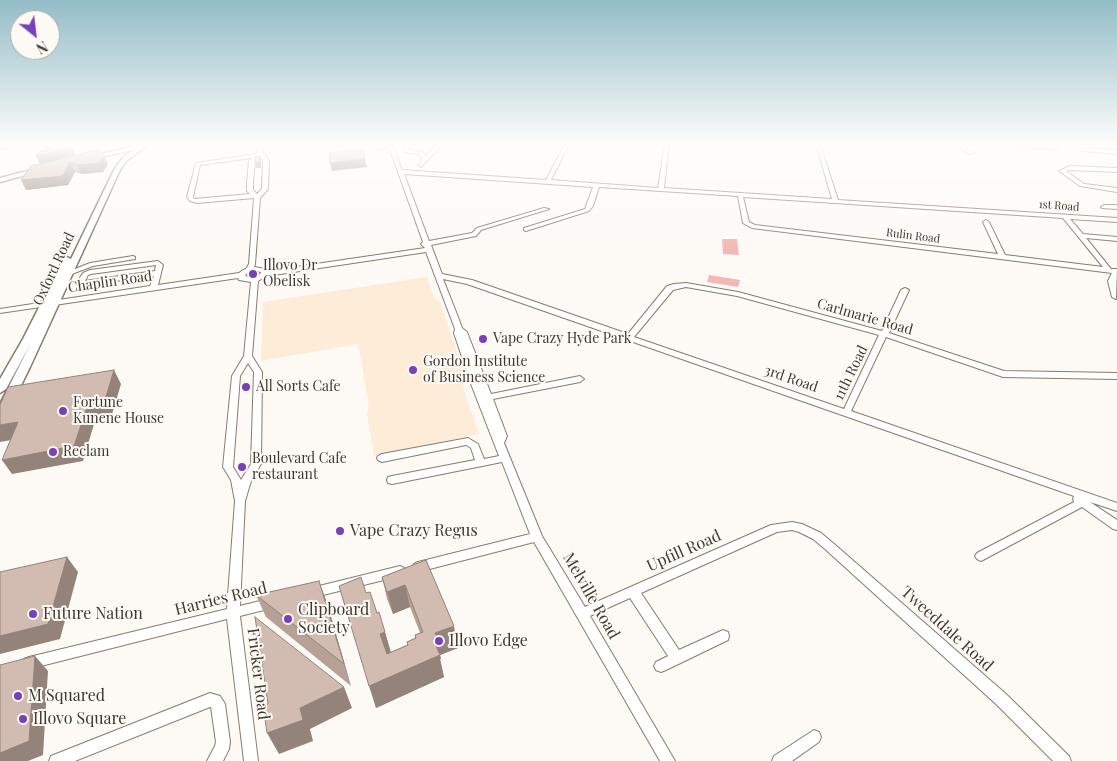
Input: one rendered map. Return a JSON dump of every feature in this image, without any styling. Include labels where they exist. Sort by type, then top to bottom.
[{"type":"main road","name":"Oxford Road","points":[[0,416],[49,304],[109,180]]},
{"type":"main road","name":"Oxford Road","points":[[0,389],[69,273],[113,180]]},
{"type":"street","points":[[194,180],[190,197],[192,200],[197,201],[257,196],[265,189],[265,180]]},
{"type":"street","points":[[250,180],[250,191],[257,196]]},
{"type":"street","name":"Melville Road","points":[[405,180],[459,329],[458,334],[475,384],[496,438],[500,441],[537,537],[668,761]]},
{"type":"street","name":"1st Road","points":[[524,180],[1117,220]]},
{"type":"street","points":[[661,189],[662,180]]},
{"type":"street","points":[[829,180],[836,201]]},
{"type":"street","points":[[1073,180],[1082,186],[1117,190]]},
{"type":"street","points":[[526,229],[587,210],[597,184]]},
{"type":"street","name":"Rulin Road","points":[[740,194],[746,223],[754,227],[1108,269],[1116,272]]},
{"type":"street","points":[[248,280],[252,267],[257,196]]},
{"type":"street","points":[[1104,207],[1117,208]]},
{"type":"street","points":[[248,280],[265,272],[405,252],[474,235],[479,229],[546,209]]},
{"type":"street","points":[[1064,217],[1108,269]]},
{"type":"street","points":[[986,222],[1003,258]]},
{"type":"street","points":[[1081,236],[1117,239]]},
{"type":"street","points":[[69,273],[92,264],[133,258]]},
{"type":"street","points":[[154,289],[158,273],[160,264],[90,272],[85,274],[81,282],[158,273]]},
{"type":"street","points":[[252,267],[265,272]]},
{"type":"street","name":"3rd Road","points":[[438,272],[1117,507]]},
{"type":"street","points":[[1116,272],[1112,281],[1116,297]]},
{"type":"street","name":"Chaplin Road","points":[[0,311],[223,279],[248,280]]},
{"type":"street","name":"Fricker Road","points":[[240,500],[236,480],[228,467],[236,376],[248,356],[248,280]]},
{"type":"street","name":"Carlmarie Road","points":[[629,338],[670,288],[680,284],[738,294],[884,334],[1010,375],[1117,376]]},
{"type":"street","name":"11th Road","points":[[846,413],[905,290]]},
{"type":"street","name":"Melville Road","points":[[459,329],[463,332],[488,397],[502,436],[500,441]]},
{"type":"street","name":"Fricker Road","points":[[248,356],[258,372],[256,464],[246,481],[240,500],[233,613],[251,761]]},
{"type":"street","points":[[488,397],[580,379]]},
{"type":"street","points":[[382,458],[468,441],[474,443],[481,462]]},
{"type":"street","points":[[392,480],[506,458]]},
{"type":"street","points":[[1065,490],[1117,526]]},
{"type":"street","points":[[981,556],[1083,502]]},
{"type":"street","name":"Upfill Road","points":[[582,614],[776,528],[792,526],[802,528]]},
{"type":"street","name":"Tweeddale Road","points":[[802,528],[817,536],[836,552],[1001,699],[1064,761]]},
{"type":"street","points":[[299,596],[537,537]]},
{"type":"street","points":[[633,592],[677,658]]},
{"type":"street","name":"Harries Road","points":[[18,666],[280,601]]},
{"type":"street","points":[[661,666],[723,636]]},
{"type":"street","points":[[56,761],[198,703],[210,700],[218,704],[222,742],[222,749],[214,761]]},
{"type":"street","points":[[779,761],[814,737]]},
{"type":"shaded area","points":[[722,239],[737,239],[739,255],[723,254]]},
{"type":"shaded area","points":[[709,275],[740,280],[738,287],[707,282]]},
{"type":"shaded area","name":"Gordon Institute of Business Science","points":[[427,277],[434,297],[440,302],[466,379],[461,382],[479,434],[374,456],[367,414],[369,405],[358,344],[261,361],[263,302]]},
{"type":"building","points":[[114,370],[103,407],[86,410],[74,446],[2,460],[18,422],[0,425],[0,405],[8,387]]},
{"type":"building","points":[[67,557],[48,624],[0,636],[0,572]]},
{"type":"building","points":[[426,560],[454,626],[435,633],[437,637],[433,639],[440,655],[369,686],[339,586],[361,577],[366,593],[370,592],[377,613],[379,612],[385,632],[380,634],[387,654],[408,645],[407,642],[416,638],[415,635],[423,632],[405,585],[387,592],[382,577]]},
{"type":"building","points":[[319,581],[344,664],[256,595]]},
{"type":"building","points":[[592,587],[597,592],[591,596],[586,592]]},
{"type":"building","points":[[255,617],[344,687],[300,708],[303,720],[267,733],[263,706],[268,704]]},
{"type":"building","points":[[35,656],[29,741],[0,753],[0,665]]},
{"type":"place","name":"Illovo Dr Obelisk","points":[[253,274]]},
{"type":"place","name":"Vape Crazy Hyde Park","points":[[483,339]]},
{"type":"place","name":"Gordon Institute of Business Science","points":[[413,370]]},
{"type":"place","name":"All Sorts Cafe","points":[[246,387]]},
{"type":"place","name":"Fortune Kunene House","points":[[63,411]]},
{"type":"place","name":"Reclam","points":[[53,452]]},
{"type":"place","name":"Boulevard Cafe restaurant","points":[[242,467]]},
{"type":"place","name":"Vape Crazy Regus","points":[[340,531]]},
{"type":"place","name":"Future Nation","points":[[33,614]]},
{"type":"place","name":"Clipboard Society","points":[[288,619]]},
{"type":"place","name":"Illovo Edge","points":[[439,641]]},
{"type":"place","name":"M Squared","points":[[18,696]]},
{"type":"place","name":"Illovo Square","points":[[23,719]]}]
